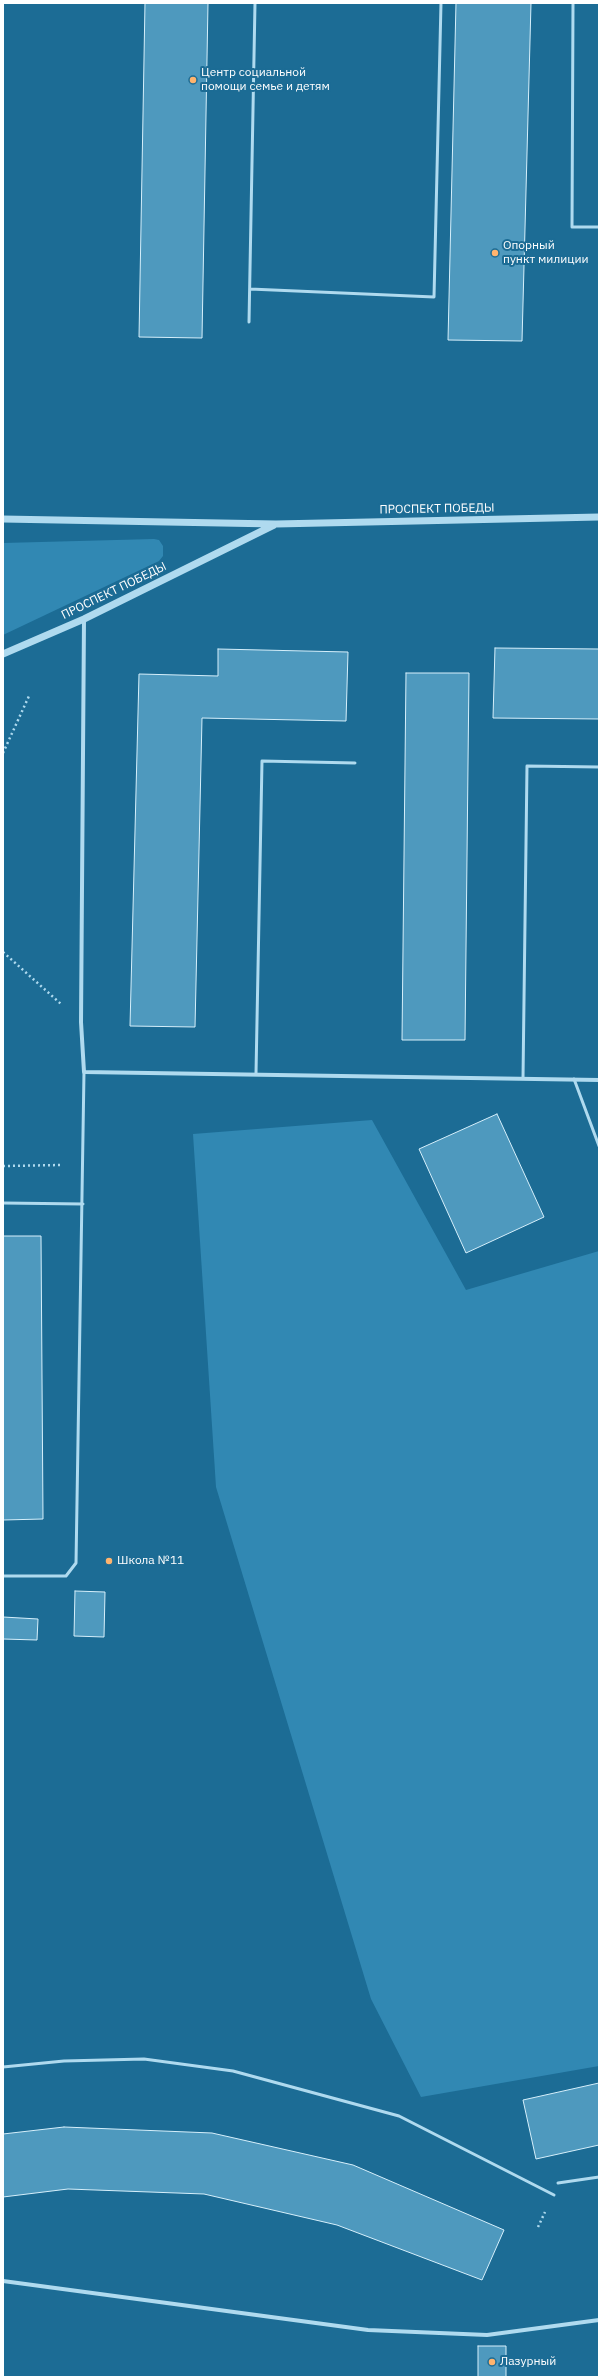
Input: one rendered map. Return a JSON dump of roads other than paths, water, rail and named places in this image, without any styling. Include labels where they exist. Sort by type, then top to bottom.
[{"type":"street","name":"ПРОСПЕКТ ПОБЕДЫ","points":[[3,520],[276,524],[599,516]]},
{"type":"street","name":"ПРОСПЕКТ ПОБЕДЫ","points":[[3,654],[84,618],[276,524]]},
{"type":"street","points":[[84,618],[81,1022],[84,1072],[256,1073],[599,1080]]},
{"type":"street","points":[[3,2281],[368,2330],[487,2335],[599,2320]]},
{"type":"lane","points":[[249,322],[256,3]]},
{"type":"lane","points":[[250,289],[434,297],[440,3]]},
{"type":"lane","points":[[573,3],[572,227],[599,227]]},
{"type":"lane","points":[[256,1073],[262,761],[355,763]]},
{"type":"lane","points":[[523,1078],[527,766],[599,767]]},
{"type":"lane","points":[[3,1576],[66,1576],[76,1563],[84,1165],[84,1072]]},
{"type":"lane","points":[[574,1079],[599,1146]]},
{"type":"lane","points":[[3,1203],[83,1204]]},
{"type":"lane","points":[[3,2067],[64,2061],[144,2059],[233,2071],[399,2116],[554,2195]]},
{"type":"lane","points":[[558,2183],[599,2177]]},
{"type":"place","name":"Центр социальной помощи семье и детям","points":[[193,80]]},
{"type":"place","name":"Опорный пункт милиции","points":[[495,253]]},
{"type":"place","name":"Школа №11","points":[[109,1561]]},
{"type":"place","name":"Лазурный","points":[[492,2362]]}]
